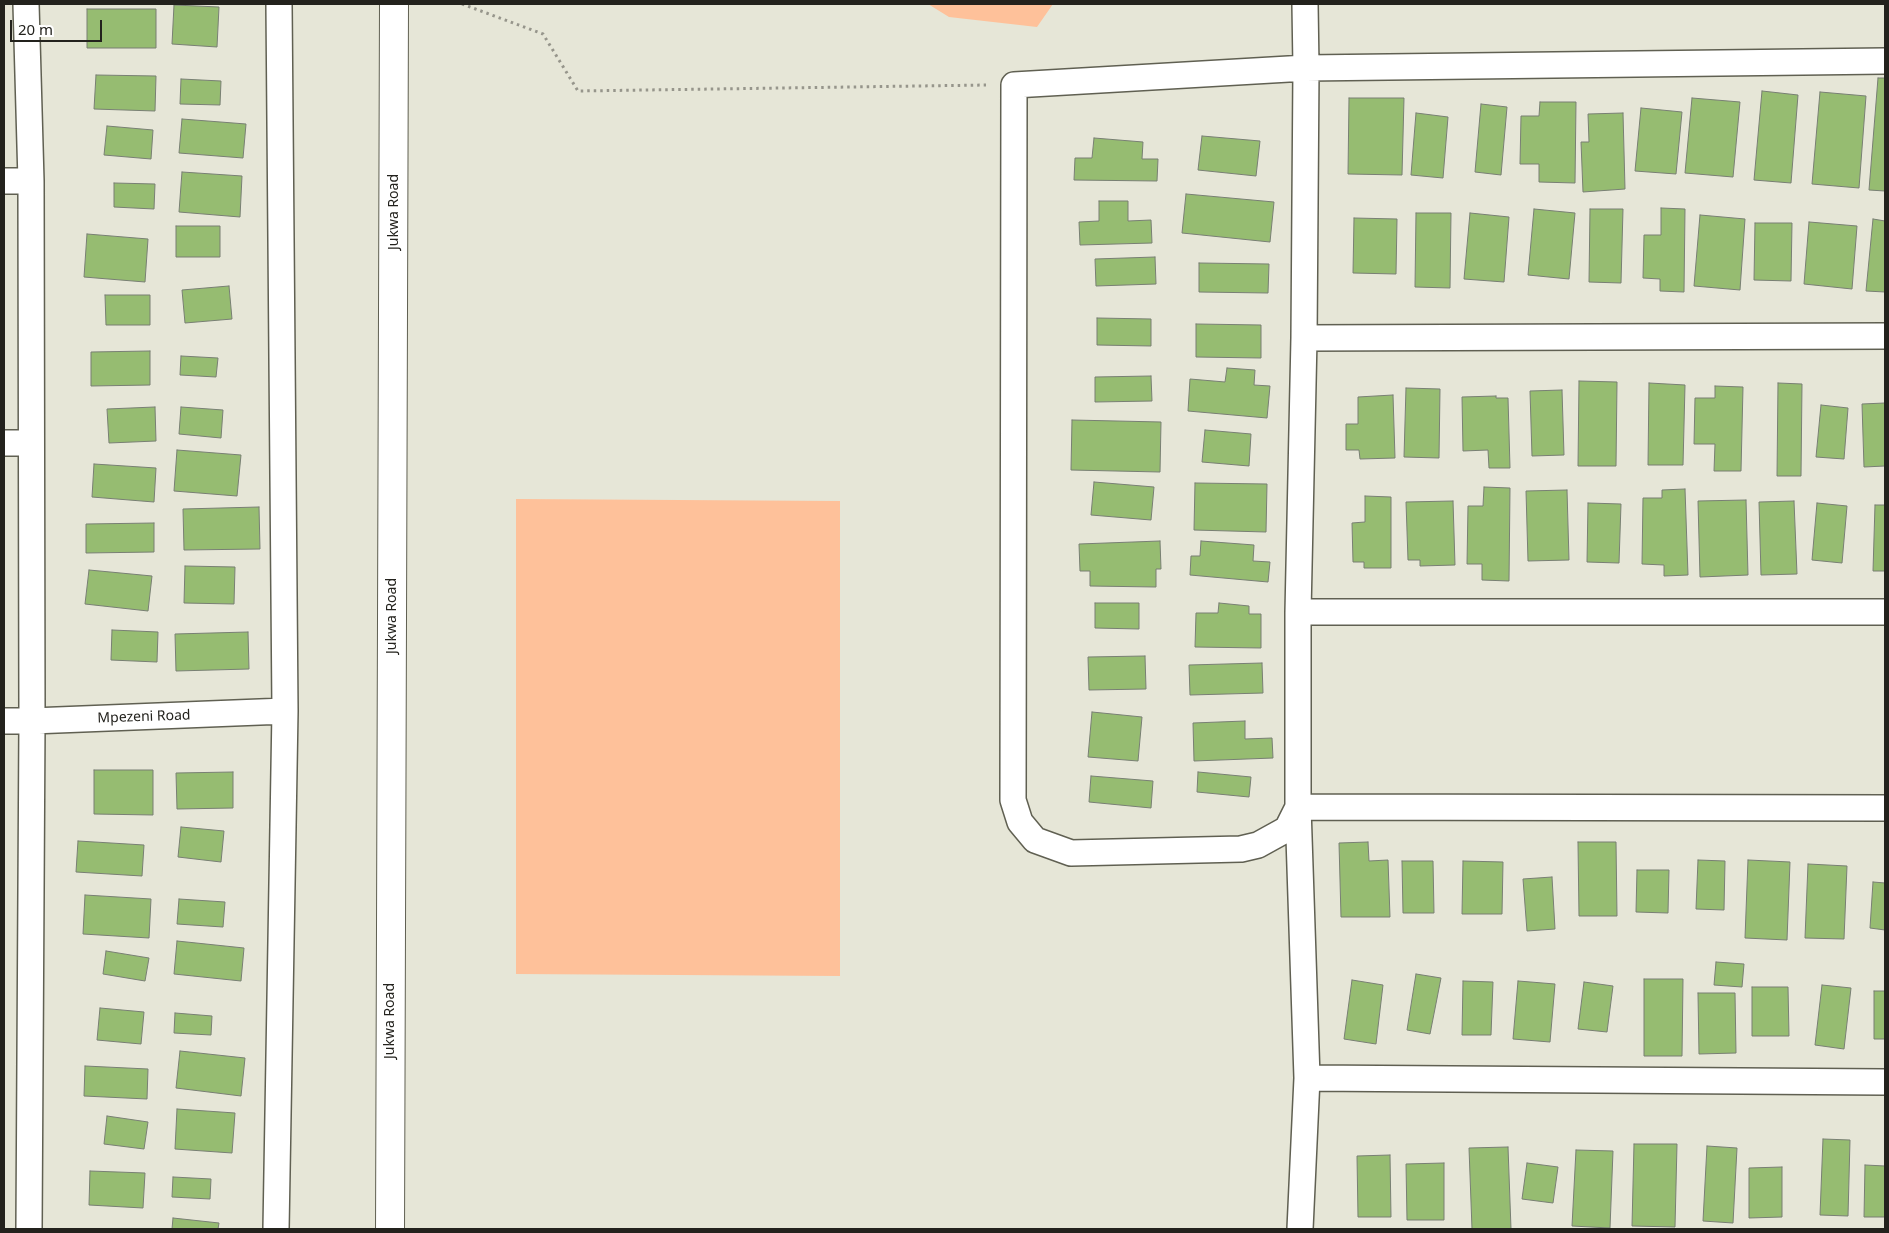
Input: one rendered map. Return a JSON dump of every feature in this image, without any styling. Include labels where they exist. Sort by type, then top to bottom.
[{"type":"street","points":[[26,4],[31,181],[32,721],[30,1229]]},
{"type":"street","points":[[276,1229],[285,711],[279,4]]},
{"type":"street","name":"Jukwa Road","points":[[390,1229],[394,4]]},
{"type":"street","points":[[1300,1229],[1307,1078],[1298,807],[1298,612],[1304,338],[1305,4]]},
{"type":"street","points":[[1298,807],[1287,829],[1258,845],[1241,849],[1071,853],[1035,840],[1020,822],[1013,800],[1014,85],[1306,68],[1885,61]]},
{"type":"street","points":[[4,181],[31,181]]},
{"type":"street","points":[[1304,338],[1885,336]]},
{"type":"street","points":[[4,444],[30,443]]},
{"type":"street","points":[[1298,612],[1885,612]]},
{"type":"street","name":"Mpezeni Road","points":[[4,721],[285,711]]},
{"type":"street","points":[[1298,807],[1885,808]]},
{"type":"street","points":[[1307,1078],[1885,1082]]},
{"type":"path","points":[[462,4],[543,34],[578,91],[1014,85]]},
{"type":"shaded area","points":[[928,4],[1053,4],[1037,27],[949,17]]},
{"type":"shaded area","points":[[516,499],[840,501],[840,976],[516,974]]},
{"type":"building","points":[[174,5],[219,7],[217,47],[172,44]]},
{"type":"building","points":[[87,9],[156,9],[156,48],[87,48]]},
{"type":"building","points":[[96,75],[156,76],[155,111],[94,109]]},
{"type":"building","points":[[1878,78],[1885,78],[1885,191],[1869,190]]},
{"type":"building","points":[[181,79],[221,81],[220,105],[180,104]]},
{"type":"building","points":[[1762,91],[1798,95],[1791,183],[1754,180]]},
{"type":"building","points":[[1820,92],[1866,96],[1859,188],[1812,184]]},
{"type":"building","points":[[1349,98],[1404,98],[1402,175],[1348,174]]},
{"type":"building","points":[[1692,98],[1740,102],[1733,177],[1685,173]]},
{"type":"building","points":[[1540,102],[1576,102],[1575,183],[1539,182],[1539,164],[1520,164],[1521,116],[1539,116]]},
{"type":"building","points":[[1481,104],[1507,107],[1501,175],[1475,172]]},
{"type":"building","points":[[1641,108],[1682,112],[1676,174],[1635,171]]},
{"type":"building","points":[[1416,113],[1448,117],[1443,178],[1411,175]]},
{"type":"building","points":[[1623,113],[1625,189],[1583,192],[1581,142],[1589,142],[1588,114]]},
{"type":"building","points":[[182,119],[246,124],[243,158],[179,153]]},
{"type":"building","points":[[107,126],[153,130],[151,159],[104,155]]},
{"type":"building","points":[[1202,136],[1260,141],[1256,176],[1198,170]]},
{"type":"building","points":[[1094,138],[1143,142],[1142,159],[1158,159],[1157,181],[1074,180],[1075,158],[1092,158]]},
{"type":"building","points":[[182,172],[242,176],[240,217],[179,212]]},
{"type":"building","points":[[114,183],[155,184],[154,209],[114,207]]},
{"type":"building","points":[[1186,194],[1274,202],[1270,242],[1182,233]]},
{"type":"building","points":[[1099,201],[1128,201],[1128,221],[1151,220],[1152,243],[1080,245],[1079,222],[1099,221]]},
{"type":"building","points":[[1661,208],[1685,209],[1684,292],[1660,291],[1660,279],[1643,278],[1644,235],[1661,235]]},
{"type":"building","points":[[1534,209],[1575,213],[1569,279],[1528,275]]},
{"type":"building","points":[[1590,209],[1623,209],[1621,283],[1589,282]]},
{"type":"building","points":[[1416,213],[1451,213],[1450,288],[1415,287]]},
{"type":"building","points":[[1470,213],[1509,217],[1504,282],[1464,279]]},
{"type":"building","points":[[1700,215],[1745,219],[1740,290],[1694,286]]},
{"type":"building","points":[[1354,218],[1397,219],[1396,274],[1353,273]]},
{"type":"building","points":[[1873,219],[1885,221],[1885,292],[1866,291]]},
{"type":"building","points":[[1809,222],[1857,226],[1852,289],[1804,284]]},
{"type":"building","points":[[1755,223],[1792,223],[1791,281],[1754,280]]},
{"type":"building","points":[[176,226],[220,226],[220,257],[176,257]]},
{"type":"building","points":[[87,234],[148,239],[145,282],[84,277]]},
{"type":"building","points":[[1155,257],[1156,284],[1096,286],[1095,259]]},
{"type":"building","points":[[1199,263],[1269,264],[1268,293],[1199,292]]},
{"type":"building","points":[[229,286],[232,319],[185,323],[182,290]]},
{"type":"building","points":[[105,295],[150,295],[150,325],[106,325]]},
{"type":"building","points":[[1097,318],[1151,319],[1151,346],[1097,345]]},
{"type":"building","points":[[1196,324],[1261,325],[1261,358],[1196,357]]},
{"type":"building","points":[[150,351],[150,385],[91,386],[91,352]]},
{"type":"building","points":[[181,356],[218,358],[216,377],[180,375]]},
{"type":"building","points":[[1227,368],[1255,370],[1254,385],[1270,386],[1267,418],[1188,411],[1190,379],[1225,382]]},
{"type":"building","points":[[1151,376],[1152,401],[1095,402],[1095,377]]},
{"type":"building","points":[[1579,381],[1617,382],[1616,466],[1578,466]]},
{"type":"building","points":[[1649,383],[1685,385],[1683,465],[1648,465]]},
{"type":"building","points":[[1778,383],[1802,384],[1801,476],[1777,476]]},
{"type":"building","points":[[1715,386],[1743,387],[1741,471],[1714,471],[1715,444],[1694,444],[1695,398],[1715,398]]},
{"type":"building","points":[[1406,388],[1440,389],[1439,458],[1404,457]]},
{"type":"building","points":[[1562,390],[1564,455],[1532,456],[1530,391]]},
{"type":"building","points":[[1393,395],[1395,458],[1360,459],[1359,450],[1346,450],[1346,424],[1358,424],[1358,397]]},
{"type":"building","points":[[1496,396],[1496,398],[1508,398],[1510,468],[1489,468],[1488,450],[1463,451],[1462,397]]},
{"type":"building","points":[[1885,403],[1885,466],[1864,467],[1862,404]]},
{"type":"building","points":[[1821,405],[1848,408],[1844,459],[1816,457]]},
{"type":"building","points":[[155,407],[156,441],[109,443],[107,409]]},
{"type":"building","points":[[181,407],[223,410],[221,438],[179,434]]},
{"type":"building","points":[[1072,420],[1161,422],[1160,472],[1071,470]]},
{"type":"building","points":[[1205,430],[1251,434],[1249,466],[1202,462]]},
{"type":"building","points":[[177,450],[241,455],[237,496],[174,491]]},
{"type":"building","points":[[94,464],[156,468],[154,502],[92,497]]},
{"type":"building","points":[[1094,482],[1154,487],[1151,520],[1091,515]]},
{"type":"building","points":[[1195,483],[1267,484],[1266,532],[1194,530]]},
{"type":"building","points":[[1484,487],[1510,488],[1509,581],[1482,580],[1482,564],[1467,564],[1468,506],[1483,506]]},
{"type":"building","points":[[1685,489],[1688,575],[1664,576],[1664,565],[1642,564],[1643,498],[1662,498],[1662,490]]},
{"type":"building","points":[[1567,490],[1569,560],[1528,561],[1526,491]]},
{"type":"building","points":[[1365,496],[1391,497],[1391,568],[1364,568],[1364,562],[1353,562],[1352,523],[1365,522]]},
{"type":"building","points":[[1746,500],[1748,575],[1700,577],[1698,501]]},
{"type":"building","points":[[1453,501],[1455,565],[1420,566],[1420,560],[1408,560],[1406,502]]},
{"type":"building","points":[[1794,501],[1797,574],[1761,575],[1759,502]]},
{"type":"building","points":[[1588,503],[1621,504],[1619,563],[1587,562]]},
{"type":"building","points":[[1817,503],[1847,506],[1842,563],[1812,560]]},
{"type":"building","points":[[1875,505],[1885,505],[1885,571],[1873,571]]},
{"type":"building","points":[[259,507],[260,549],[184,550],[183,509]]},
{"type":"building","points":[[154,523],[154,552],[86,553],[86,524]]},
{"type":"building","points":[[1160,541],[1161,569],[1156,569],[1156,587],[1090,586],[1090,571],[1080,571],[1079,544]]},
{"type":"building","points":[[1201,541],[1254,545],[1253,561],[1270,562],[1268,582],[1190,575],[1191,556],[1200,556]]},
{"type":"building","points":[[185,566],[235,567],[234,604],[184,603]]},
{"type":"building","points":[[89,570],[152,576],[148,611],[85,604]]},
{"type":"building","points":[[1095,603],[1139,603],[1139,629],[1095,628]]},
{"type":"building","points":[[1219,603],[1249,606],[1249,614],[1261,614],[1261,648],[1195,647],[1196,613],[1218,613]]},
{"type":"building","points":[[112,630],[158,632],[157,662],[111,660]]},
{"type":"building","points":[[248,632],[249,669],[176,671],[175,634]]},
{"type":"building","points":[[1145,656],[1146,689],[1089,690],[1088,657]]},
{"type":"building","points":[[1262,663],[1263,693],[1190,695],[1189,665]]},
{"type":"building","points":[[1092,712],[1142,717],[1138,761],[1088,757]]},
{"type":"building","points":[[1245,721],[1245,739],[1272,738],[1273,758],[1194,761],[1193,723]]},
{"type":"building","points":[[94,770],[153,770],[153,815],[94,814]]},
{"type":"building","points":[[233,772],[233,808],[177,809],[176,773]]},
{"type":"building","points":[[1198,772],[1251,777],[1249,797],[1197,792]]},
{"type":"building","points":[[1091,776],[1153,781],[1151,808],[1089,802]]},
{"type":"building","points":[[181,827],[224,831],[221,862],[178,857]]},
{"type":"building","points":[[78,841],[144,845],[142,876],[76,872]]},
{"type":"building","points":[[1368,842],[1369,861],[1388,860],[1390,917],[1341,917],[1339,843]]},
{"type":"building","points":[[1578,842],[1616,842],[1617,916],[1579,916]]},
{"type":"building","points":[[1698,860],[1725,861],[1724,910],[1696,909]]},
{"type":"building","points":[[1748,860],[1790,862],[1787,940],[1745,938]]},
{"type":"building","points":[[1402,861],[1433,861],[1434,913],[1403,913]]},
{"type":"building","points":[[1463,861],[1503,862],[1502,914],[1462,914]]},
{"type":"building","points":[[1808,864],[1847,866],[1844,939],[1805,938]]},
{"type":"building","points":[[1637,870],[1669,870],[1668,913],[1636,912]]},
{"type":"building","points":[[1552,877],[1555,929],[1527,931],[1523,879]]},
{"type":"building","points":[[1873,882],[1885,883],[1885,930],[1870,928]]},
{"type":"building","points":[[85,895],[151,899],[149,938],[83,934]]},
{"type":"building","points":[[179,899],[225,902],[223,927],[177,924]]},
{"type":"building","points":[[177,941],[244,948],[241,981],[174,974]]},
{"type":"building","points":[[106,951],[149,958],[145,981],[103,974]]},
{"type":"building","points":[[1716,962],[1744,964],[1742,987],[1714,985]]},
{"type":"building","points":[[1416,974],[1441,978],[1430,1034],[1407,1030]]},
{"type":"building","points":[[1644,979],[1683,979],[1682,1056],[1644,1056]]},
{"type":"building","points":[[1352,980],[1383,985],[1376,1044],[1344,1039]]},
{"type":"building","points":[[1463,981],[1493,982],[1491,1035],[1462,1035]]},
{"type":"building","points":[[1518,981],[1555,984],[1550,1042],[1513,1039]]},
{"type":"building","points":[[1584,982],[1613,986],[1607,1032],[1578,1029]]},
{"type":"building","points":[[1822,985],[1851,988],[1844,1049],[1815,1045]]},
{"type":"building","points":[[1752,987],[1788,987],[1789,1036],[1752,1036]]},
{"type":"building","points":[[1874,991],[1885,991],[1885,1039],[1874,1039]]},
{"type":"building","points":[[1698,993],[1735,993],[1736,1053],[1699,1054]]},
{"type":"building","points":[[100,1008],[144,1012],[141,1044],[97,1040]]},
{"type":"building","points":[[175,1013],[212,1016],[211,1035],[174,1033]]},
{"type":"building","points":[[180,1051],[245,1058],[241,1096],[176,1088]]},
{"type":"building","points":[[85,1066],[148,1069],[147,1099],[84,1096]]},
{"type":"building","points":[[177,1109],[235,1113],[232,1153],[175,1149]]},
{"type":"building","points":[[107,1116],[148,1122],[144,1149],[104,1144]]},
{"type":"building","points":[[1823,1139],[1850,1140],[1848,1216],[1820,1215]]},
{"type":"building","points":[[1634,1144],[1677,1144],[1675,1227],[1632,1226]]},
{"type":"building","points":[[1707,1146],[1737,1148],[1733,1223],[1703,1221]]},
{"type":"building","points":[[1508,1147],[1511,1229],[1472,1229],[1469,1148]]},
{"type":"building","points":[[1576,1150],[1613,1151],[1610,1228],[1572,1226]]},
{"type":"building","points":[[1390,1155],[1391,1217],[1358,1217],[1357,1156]]},
{"type":"building","points":[[1444,1163],[1444,1220],[1407,1220],[1406,1164]]},
{"type":"building","points":[[1527,1163],[1558,1167],[1553,1203],[1522,1199]]},
{"type":"building","points":[[1865,1165],[1885,1166],[1885,1217],[1864,1217]]},
{"type":"building","points":[[1782,1167],[1782,1217],[1749,1218],[1749,1168]]},
{"type":"building","points":[[90,1171],[145,1173],[143,1208],[89,1205]]},
{"type":"building","points":[[173,1177],[211,1179],[210,1199],[172,1197]]},
{"type":"building","points":[[173,1218],[219,1223],[218,1229],[172,1229]]}]
